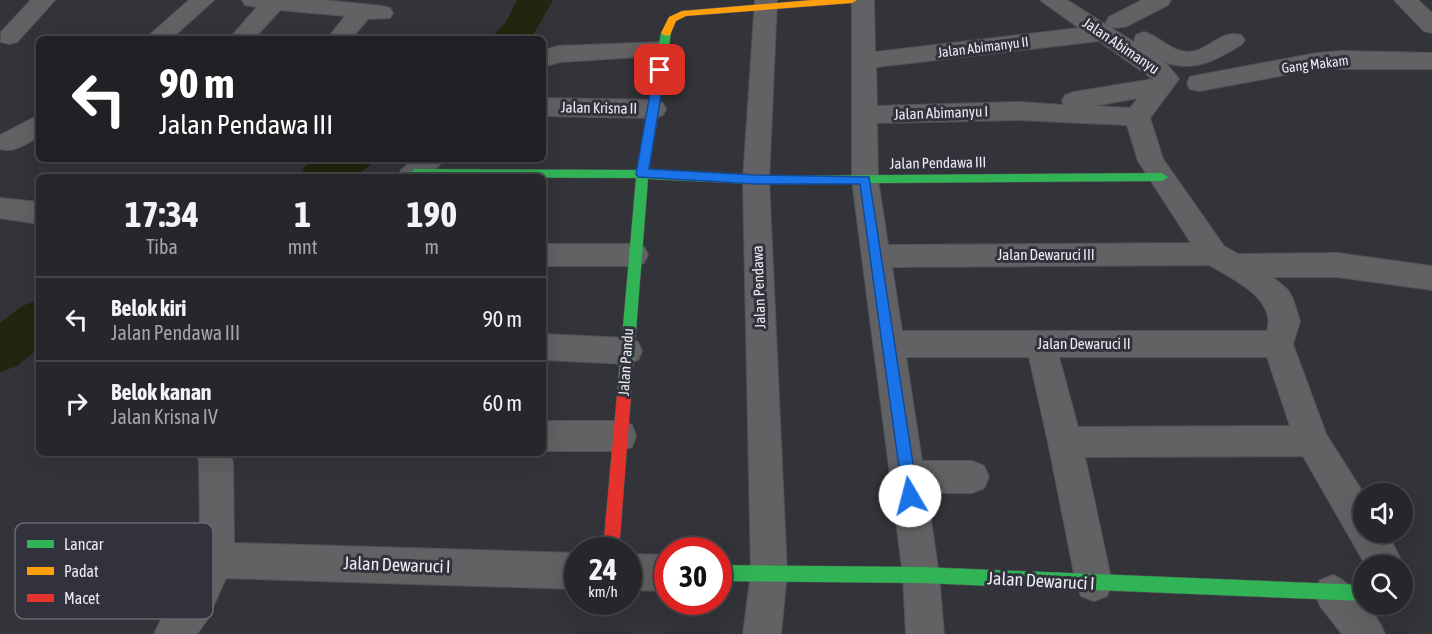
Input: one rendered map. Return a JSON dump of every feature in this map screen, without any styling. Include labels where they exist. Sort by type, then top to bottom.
[{"type":"street","points":[[9,37],[44,0]]},
{"type":"street","points":[[161,36],[203,0]]},
{"type":"street","name":"Jalan Pandu","points":[[612,537],[642,174],[667,24],[676,15],[767,4],[852,0]]},
{"type":"street","points":[[864,0],[865,180],[921,575],[925,634]]},
{"type":"street","name":"Jalan Abimanyu","points":[[1051,0],[1110,28],[1167,79],[1137,117]]},
{"type":"street","points":[[1083,0],[1110,28],[1179,61],[1196,59],[1233,40]]},
{"type":"street","points":[[1110,28],[1160,0]]},
{"type":"street","points":[[1405,0],[1432,26]]},
{"type":"street","points":[[243,36],[264,1],[372,12],[343,36]]},
{"type":"street","name":"Jalan Pendawa","points":[[762,634],[768,573],[756,180],[767,4]]},
{"type":"street","name":"Jalan Abimanyu II","points":[[863,62],[1110,28]]},
{"type":"street","points":[[546,58],[558,54],[662,50]]},
{"type":"street","name":"Gang Makam","points":[[1199,83],[1317,61],[1342,59],[1432,61]]},
{"type":"street","name":"Jalan Abimanyu I","points":[[1019,111],[1162,86]]},
{"type":"street","name":"Jalan Krisna II","points":[[546,107],[654,109]]},
{"type":"street","name":"Jalan Abimanyu I","points":[[864,115],[1019,111],[1137,117]]},
{"type":"street","points":[[1137,117],[1151,161],[1224,260],[1260,283],[1278,299],[1285,321],[1278,344],[1312,441],[1353,509]]},
{"type":"street","points":[[9,142],[36,126]]},
{"type":"street","name":"Jalan Pendawa III","points":[[419,170],[642,174],[756,180],[1162,177]]},
{"type":"street","points":[[0,208],[36,213]]},
{"type":"street","points":[[546,255],[634,255]]},
{"type":"street","name":"Jalan Dewaruci III","points":[[877,256],[1224,260],[1337,265],[1432,278]]},
{"type":"street","name":"Jalan Dewaruci II","points":[[889,344],[1278,344]]},
{"type":"street","points":[[1041,345],[1065,442],[1094,583]]},
{"type":"street","points":[[546,347],[627,351]]},
{"type":"street","points":[[546,436],[620,436]]},
{"type":"street","points":[[1065,442],[1312,441]]},
{"type":"street","points":[[213,566],[216,560],[216,462],[214,456]]},
{"type":"street","points":[[908,477],[972,477]]},
{"type":"street","name":"Jalan Dewaruci I","points":[[216,560],[564,571]]},
{"type":"street","name":"Jalan Dewaruci I","points":[[732,573],[921,575],[1348,592]]},
{"type":"street","points":[[1348,592],[1366,634]]},
{"type":"street","points":[[173,634],[185,619]]},
{"type":"waterway","points":[[512,36],[519,30],[535,0]]},
{"type":"waterway","points":[[326,174],[348,162]]},
{"type":"waterway","points":[[0,351],[36,322]]},
{"type":"traffic: fast","points":[[624,395],[642,174],[666,33]]},
{"type":"traffic: fast","points":[[415,173],[642,174],[756,180],[1162,177]]},
{"type":"traffic: fast","points":[[732,573],[921,575],[1353,593]]},
{"type":"traffic: slow","points":[[666,33],[672,19],[686,13],[852,0]]},
{"type":"traffic: jam","points":[[612,537],[624,395]]},
{"type":"route","points":[[660,70],[642,174],[756,180],[865,180],[910,496]]}]
